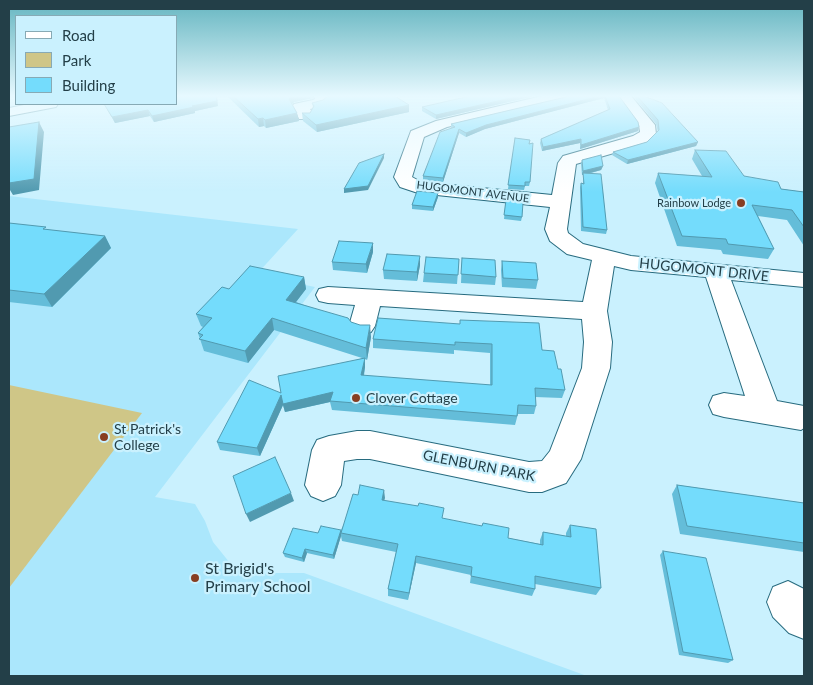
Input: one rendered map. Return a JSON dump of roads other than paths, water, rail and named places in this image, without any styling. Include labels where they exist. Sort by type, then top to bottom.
[{"type":"street","name":"HUGOMONT AVENUE","points":[[432,128],[417,134],[403,177],[407,183],[418,187],[560,202]]},
{"type":"street","points":[[560,202],[569,160],[639,140],[648,134],[647,128]]},
{"type":"street","name":"HUGOMONT DRIVE","points":[[560,202],[556,229],[558,236],[575,249],[604,258],[631,263],[804,280]]},
{"type":"street","name":"GLENBURN PARK","points":[[323,485],[329,450],[356,445],[370,445],[529,477],[550,476],[564,459],[596,368],[598,342],[594,311],[604,258]]},
{"type":"street","points":[[716,272],[765,411]]},
{"type":"street","points":[[328,295],[594,311]]},
{"type":"street","points":[[362,326],[369,298]]},
{"type":"street","points":[[724,405],[801,416]]},
{"type":"place","name":"Rainbow Lodge","points":[[741,203]]},
{"type":"place","name":"Clover Cottage","points":[[356,398]]},
{"type":"place","name":"St Patrick's College","points":[[104,437]]},
{"type":"place","name":"St Brigid's Primary School","points":[[195,578]]}]
